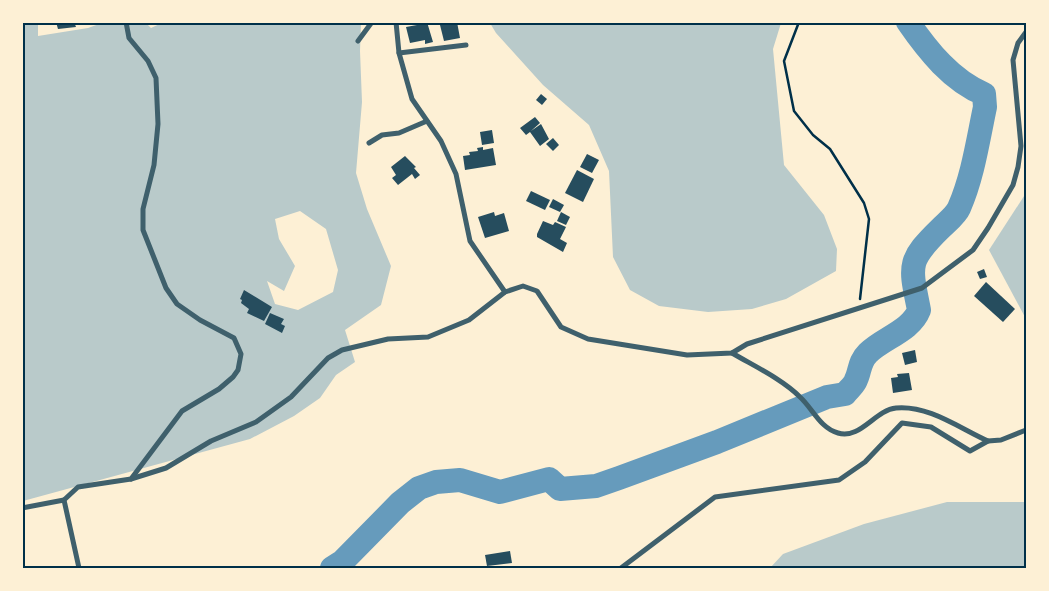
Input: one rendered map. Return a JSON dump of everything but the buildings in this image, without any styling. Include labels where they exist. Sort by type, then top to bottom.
[{"type":"street","points":[[126,22],[129,38],[148,61],[156,78],[158,124],[155,157],[143,209],[143,230],[166,288],[178,304],[200,320],[234,338],[241,354],[238,370],[233,377],[219,389],[182,411],[131,479]]},
{"type":"street","points":[[358,41],[372,22]]},
{"type":"street","points":[[396,22],[399,53],[412,99],[441,141],[456,174],[470,241],[505,292]]},
{"type":"street","points":[[22,508],[64,500],[78,488],[131,479],[166,468],[211,441],[267,416],[291,397],[330,356],[342,350],[388,339],[428,337],[469,320],[505,292],[523,286],[537,291],[561,327],[588,339],[687,355],[732,353],[746,344],[922,288],[973,250],[988,228],[1012,185],[1022,146],[1014,60],[1018,43],[1026,32]]},
{"type":"street","points":[[399,53],[466,45]]},
{"type":"street","points":[[369,143],[382,135],[399,133],[427,121]]},
{"type":"street","points":[[732,353],[800,396],[820,420],[839,434],[850,434],[882,412],[895,408],[912,408],[943,417],[988,441]]},
{"type":"street","points":[[622,568],[715,497],[839,480],[865,462],[902,423],[931,427],[970,451],[988,441],[1000,440],[1026,430]]},
{"type":"street","points":[[64,500],[79,568]]},
{"type":"path","points":[[799,22],[784,61],[794,111],[813,135],[830,149],[864,203],[870,219],[858,308]]},
{"type":"shaded area","points":[[105,22],[146,23],[151,28],[164,22],[361,23],[362,102],[356,173],[367,209],[391,266],[381,305],[345,330],[355,362],[336,375],[320,398],[294,416],[250,439],[23,501],[23,23],[38,23],[38,36],[88,28]],"holes":[[[300,211],[326,229],[338,270],[333,292],[298,310],[275,304],[267,281],[284,291],[295,266],[279,239],[275,219]]]},
{"type":"shaded area","points":[[490,23],[781,23],[773,49],[784,165],[824,215],[837,249],[836,271],[786,299],[752,309],[708,312],[659,306],[630,290],[613,257],[609,171],[589,125],[543,85],[496,33]]},
{"type":"shaded area","points":[[1026,193],[1026,319],[989,250]]},
{"type":"shaded area","points":[[947,502],[1026,502],[1026,568],[770,568],[783,554],[864,524]]},
{"type":"waterway","points":[[332,568],[343,561],[400,503],[419,488],[436,482],[460,480],[500,492],[549,479],[560,489],[596,486],[717,442],[827,397],[845,394],[855,382],[861,364],[868,353],[903,329],[919,310],[914,283],[914,264],[922,248],[954,216],[959,208],[972,171],[985,107],[984,94],[961,81],[941,64],[908,22]]}]
